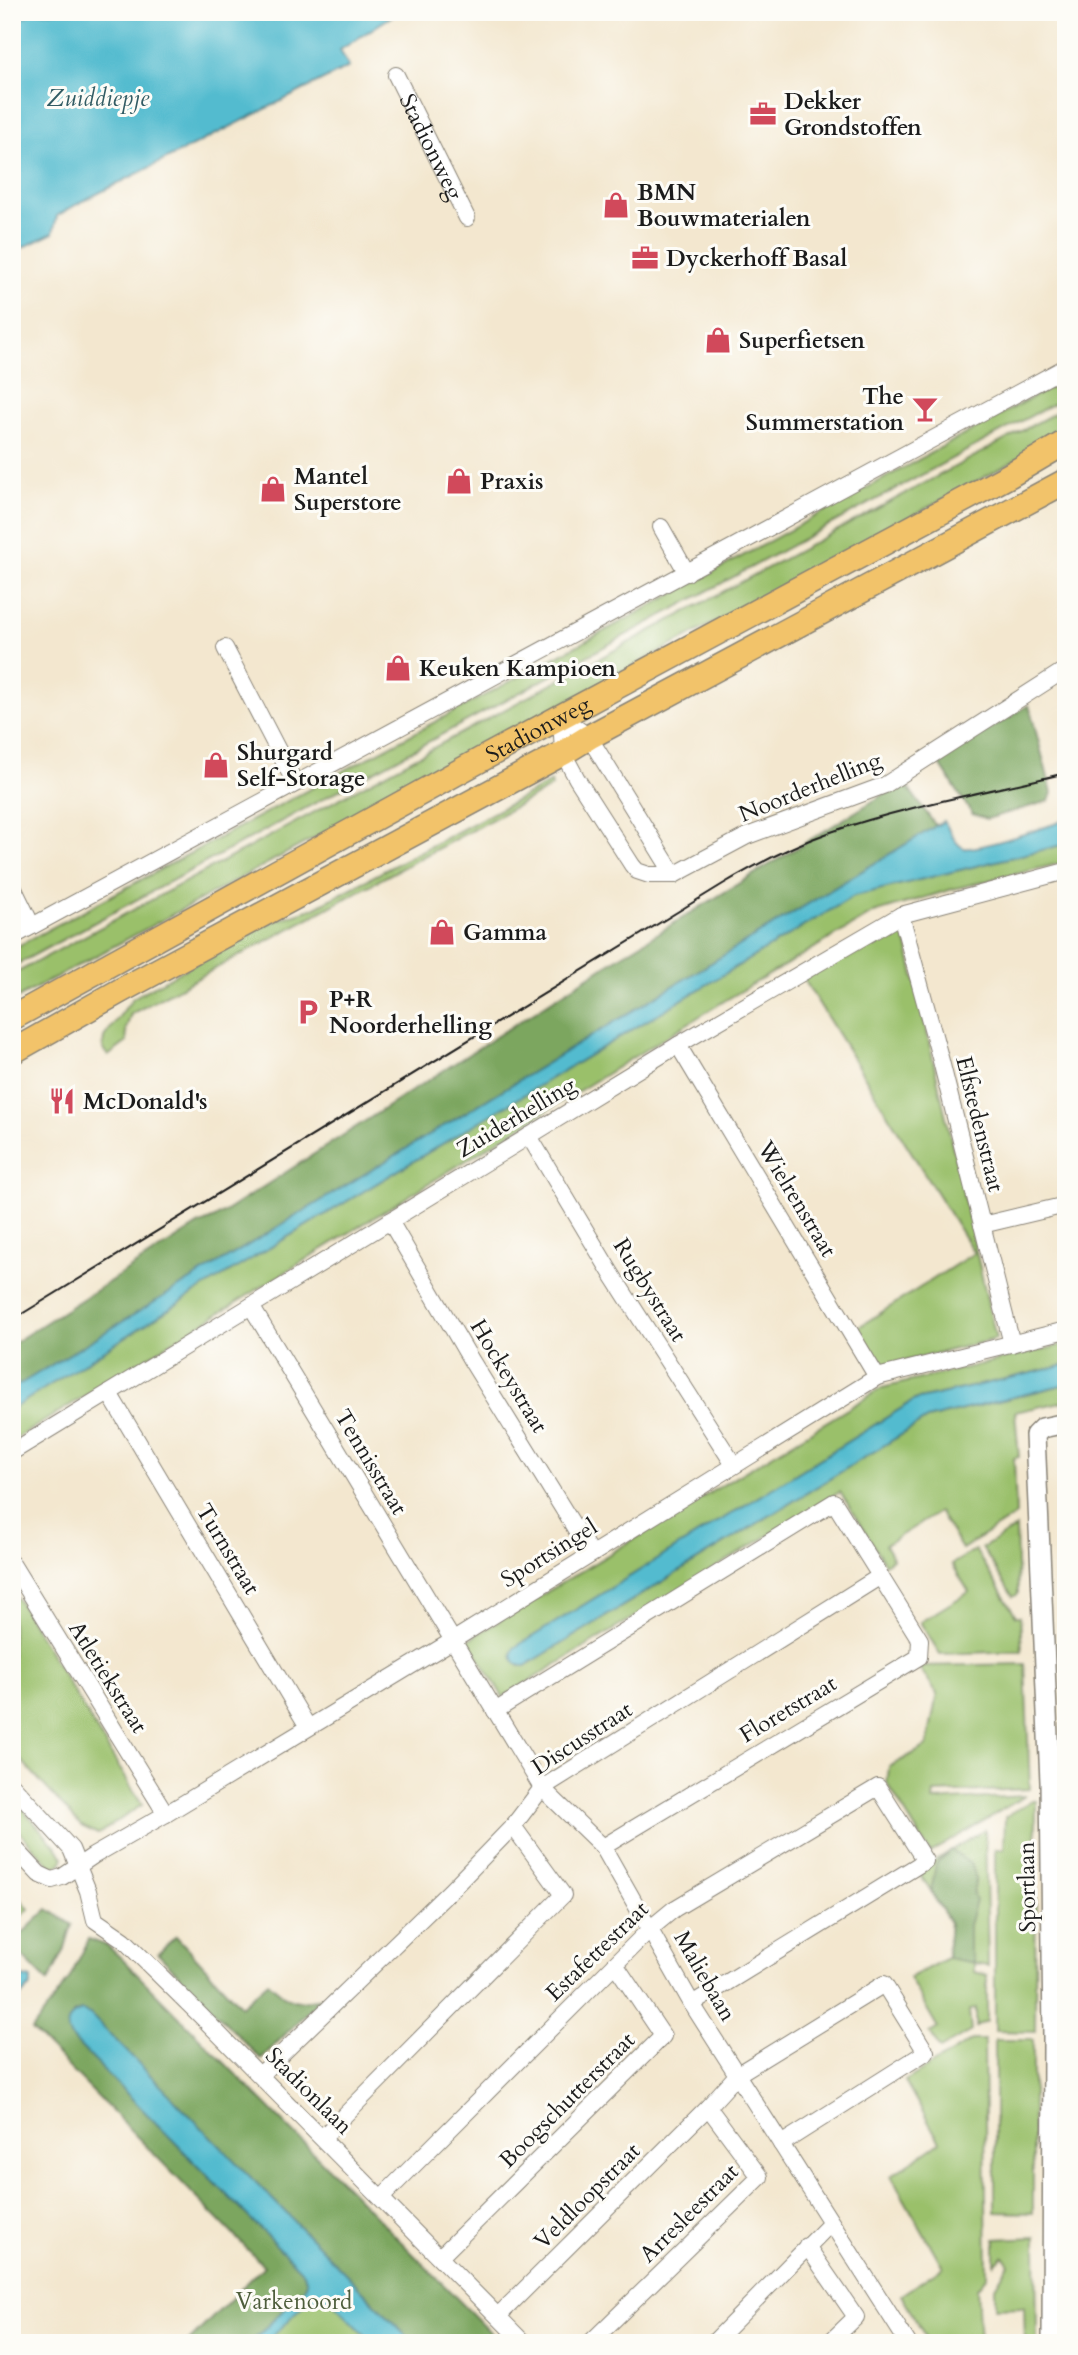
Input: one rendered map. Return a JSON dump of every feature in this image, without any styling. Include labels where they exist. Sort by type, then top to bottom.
[{"type":"main road","name":"Stadionweg","points":[[12,1018],[1010,475],[1066,442]]},
{"type":"main road","name":"Stadionweg","points":[[12,1052],[120,991],[1066,481]]},
{"type":"street","name":"Stadionweg","points":[[396,75],[467,218]]},
{"type":"street","points":[[12,937],[1066,367]]},
{"type":"street","points":[[661,527],[687,573]]},
{"type":"street","points":[[225,648],[295,783]]},
{"type":"street","name":"Noorderhelling","points":[[674,875],[747,836],[885,785],[1066,669]]},
{"type":"street","points":[[561,717],[589,737],[674,875]]},
{"type":"street","points":[[561,717],[563,753],[632,865],[649,875],[674,875]]},
{"type":"street","name":"Zuiderhelling","points":[[12,1452],[678,1045],[901,915],[1066,871]]},
{"type":"street","points":[[12,885],[32,926]]},
{"type":"street","name":"Elfstedenstraat","points":[[901,915],[941,1061],[1012,1344]]},
{"type":"street","name":"Wielrenstraat","points":[[678,1045],[877,1377]]},
{"type":"street","name":"Rugbystraat","points":[[529,1136],[611,1273],[734,1465]]},
{"type":"street","points":[[982,1225],[1066,1205]]},
{"type":"street","name":"Hockeystraat","points":[[390,1221],[471,1360],[591,1553]]},
{"type":"street","name":"Tennisstraat","points":[[251,1307],[452,1641]]},
{"type":"street","name":"Sportsingel","points":[[78,1866],[452,1641],[877,1377],[1066,1331]]},
{"type":"street","name":"Turnstraat","points":[[109,1393],[308,1727]]},
{"type":"street","name":"Sportlaan","points":[[1052,2343],[1059,2220],[1058,1781],[1035,1435],[1037,1431],[1066,1423]]},
{"type":"street","points":[[495,1712],[834,1502],[879,1577]]},
{"type":"street","name":"Atletiekstraat","points":[[12,1564],[166,1814]]},
{"type":"street","name":"Discusstraat","points":[[260,2075],[450,1891],[513,1826],[542,1788],[879,1577]]},
{"type":"street","name":"Floretstraat","points":[[603,1847],[919,1657],[920,1640],[879,1577]]},
{"type":"street","name":"Maliebaan","points":[[452,1641],[542,1788],[603,1847],[692,2004],[908,2343]]},
{"type":"street","name":"Stadionlaan","points":[[12,1785],[72,1849],[88,1891],[95,1920],[124,1940],[323,2137],[524,2343]]},
{"type":"street","name":"Estafettestraat","points":[[382,2197],[651,1928],[674,1909],[878,1787],[925,1861],[692,2004]]},
{"type":"street","points":[[323,2137],[563,1895],[513,1826]]},
{"type":"street","points":[[12,1845],[39,1874],[52,1880],[78,1866]]},
{"type":"street","name":"Boogschutterstraat","points":[[440,2257],[663,2036],[615,1964]]},
{"type":"street","points":[[738,2074],[884,1984],[926,2052],[781,2144]]},
{"type":"street","name":"Veldloopstraat","points":[[498,2316],[708,2108],[738,2074]]},
{"type":"street","name":"Arresleestraat","points":[[590,2343],[760,2177],[708,2108]]},
{"type":"street","points":[[713,2343],[831,2223]]},
{"type":"street","points":[[807,2246],[856,2316],[829,2343]]},
{"type":"green space","points":[[1066,379],[1066,397],[12,967],[12,949],[673,594]]},
{"type":"green space","points":[[1066,407],[1066,433],[12,1001],[12,975]]},
{"type":"green space","points":[[1029,705],[1052,793],[1049,801],[987,819],[972,814],[938,761]]},
{"type":"green space","points":[[551,782],[552,787],[131,1014],[126,1029],[127,1042],[108,1056],[103,1049],[104,1037],[133,998],[268,923],[314,908]]},
{"type":"green space","points":[[904,782],[936,826],[12,1389],[12,1344],[198,1225],[215,1218],[619,957]]},
{"type":"green space","points":[[1066,844],[1066,862],[953,889],[874,913],[726,1000],[12,1441],[12,1409],[198,1291],[855,895]]},
{"type":"green space","points":[[899,925],[904,931],[996,1339],[881,1367],[857,1328],[974,1253],[803,978]]},
{"type":"green space","points":[[1066,1344],[1066,1365],[915,1400],[515,1648],[512,1655],[519,1666],[525,1666],[927,1419],[1066,1384],[1066,1401],[1015,1412],[1019,1457],[1014,1458],[1016,1515],[962,1549],[939,1512],[885,1545],[893,1559],[885,1564],[840,1492],[503,1697],[468,1640],[882,1388]]},
{"type":"green space","points":[[1016,1528],[1018,1594],[1013,1597],[982,1548]]},
{"type":"green space","points":[[975,1550],[1016,1616],[1020,1616],[1022,1651],[940,1654],[920,1622],[969,1592],[952,1564]]},
{"type":"green space","points":[[12,1590],[142,1805],[98,1834],[81,1826],[12,1750]]},
{"type":"green space","points":[[1025,1664],[1030,1789],[934,1793],[933,1801],[1025,1796],[930,1853],[887,1783],[889,1767],[927,1746],[937,1694],[918,1666]]},
{"type":"green space","points":[[12,1796],[64,1857],[60,1864],[51,1866],[12,1824]]},
{"type":"green space","points":[[1032,1800],[1036,1801],[1035,2032],[995,2031],[995,1849],[1004,1849],[1005,1817]]},
{"type":"green space","points":[[985,1830],[988,1966],[974,1964],[974,1972],[987,1975],[987,2021],[976,2027],[976,2008],[969,2011],[971,2031],[940,2049],[930,2033],[938,2028],[909,1978],[947,1958],[950,1923],[918,1871]]},
{"type":"green space","points":[[951,1850],[972,1865],[976,1879],[973,1893],[976,1901],[969,1925],[969,1950],[974,1963],[947,1958],[950,1922],[931,1892],[936,1864]]},
{"type":"green space","points":[[12,1889],[29,1909],[12,1924]]},
{"type":"green space","points":[[48,1909],[72,1925],[64,1951],[48,1982],[12,1943]]},
{"type":"green space","points":[[176,1936],[241,2006],[268,1982],[292,2000],[321,1998],[261,2059],[158,1954]]},
{"type":"green space","points":[[89,1939],[108,1946],[122,1959],[501,2343],[414,2343],[90,2014],[81,2011],[73,2014],[70,2036],[304,2273],[307,2283],[304,2289],[251,2343],[187,2343],[264,2266],[32,2030],[69,1979]]},
{"type":"green space","points":[[972,2040],[984,2040],[987,2276],[977,2288],[980,2343],[929,2343],[901,2295],[943,2267],[891,2176],[940,2142],[905,2081]]},
{"type":"green space","points":[[995,2040],[1033,2040],[1033,2213],[995,2212]]},
{"type":"green space","points":[[1036,2237],[1037,2343],[1025,2343],[1024,2307],[995,2308],[995,2287],[1009,2264],[1003,2256],[995,2264],[995,2239]]},
{"type":"green space","name":"Varkenoord","points":[[295,2243],[395,2343],[191,2343]]},
{"type":"water","name":"Zuiddiepje","points":[[33,12],[398,12],[340,50],[349,67],[81,202],[57,216],[53,233],[12,253],[12,24]]},
{"type":"water","points":[[1066,820],[1066,844],[854,896],[198,1291],[12,1409],[12,1389],[944,821],[961,846],[972,848]]},
{"type":"water","points":[[1066,1365],[1066,1384],[927,1419],[525,1666],[514,1661],[514,1648],[915,1400]]},
{"type":"water","points":[[23,1977],[31,1979],[31,1986],[12,2005],[12,1983]]},
{"type":"water","points":[[82,2011],[90,2014],[414,2343],[373,2343],[334,2303],[320,2297],[305,2304],[266,2343],[251,2343],[304,2289],[307,2283],[304,2273],[70,2036],[69,2020]]},
{"type":"tram line","points":[[12,1320],[761,863],[814,838],[857,823],[1066,773]]},
{"type":"place","name":"Dekker Grondstoffen","points":[[763,114]]},
{"type":"place","name":"BMN Bouwmaterialen","points":[[616,205]]},
{"type":"place","name":"Dyckerhoff Basal","points":[[645,258]]},
{"type":"place","name":"Superfietsen","points":[[718,340]]},
{"type":"place","name":"The Summerstation","points":[[925,409]]},
{"type":"place","name":"Praxis","points":[[459,481]]},
{"type":"place","name":"Mantel Superstore","points":[[273,489]]},
{"type":"place","name":"Keuken Kampioen","points":[[398,668]]},
{"type":"place","name":"Shurgard Self-Storage","points":[[216,765]]},
{"type":"place","name":"Gamma","points":[[442,932]]},
{"type":"place","name":"P+R Noorderhelling","points":[[308,1012]]},
{"type":"place","name":"McDonald's","points":[[62,1101]]}]
